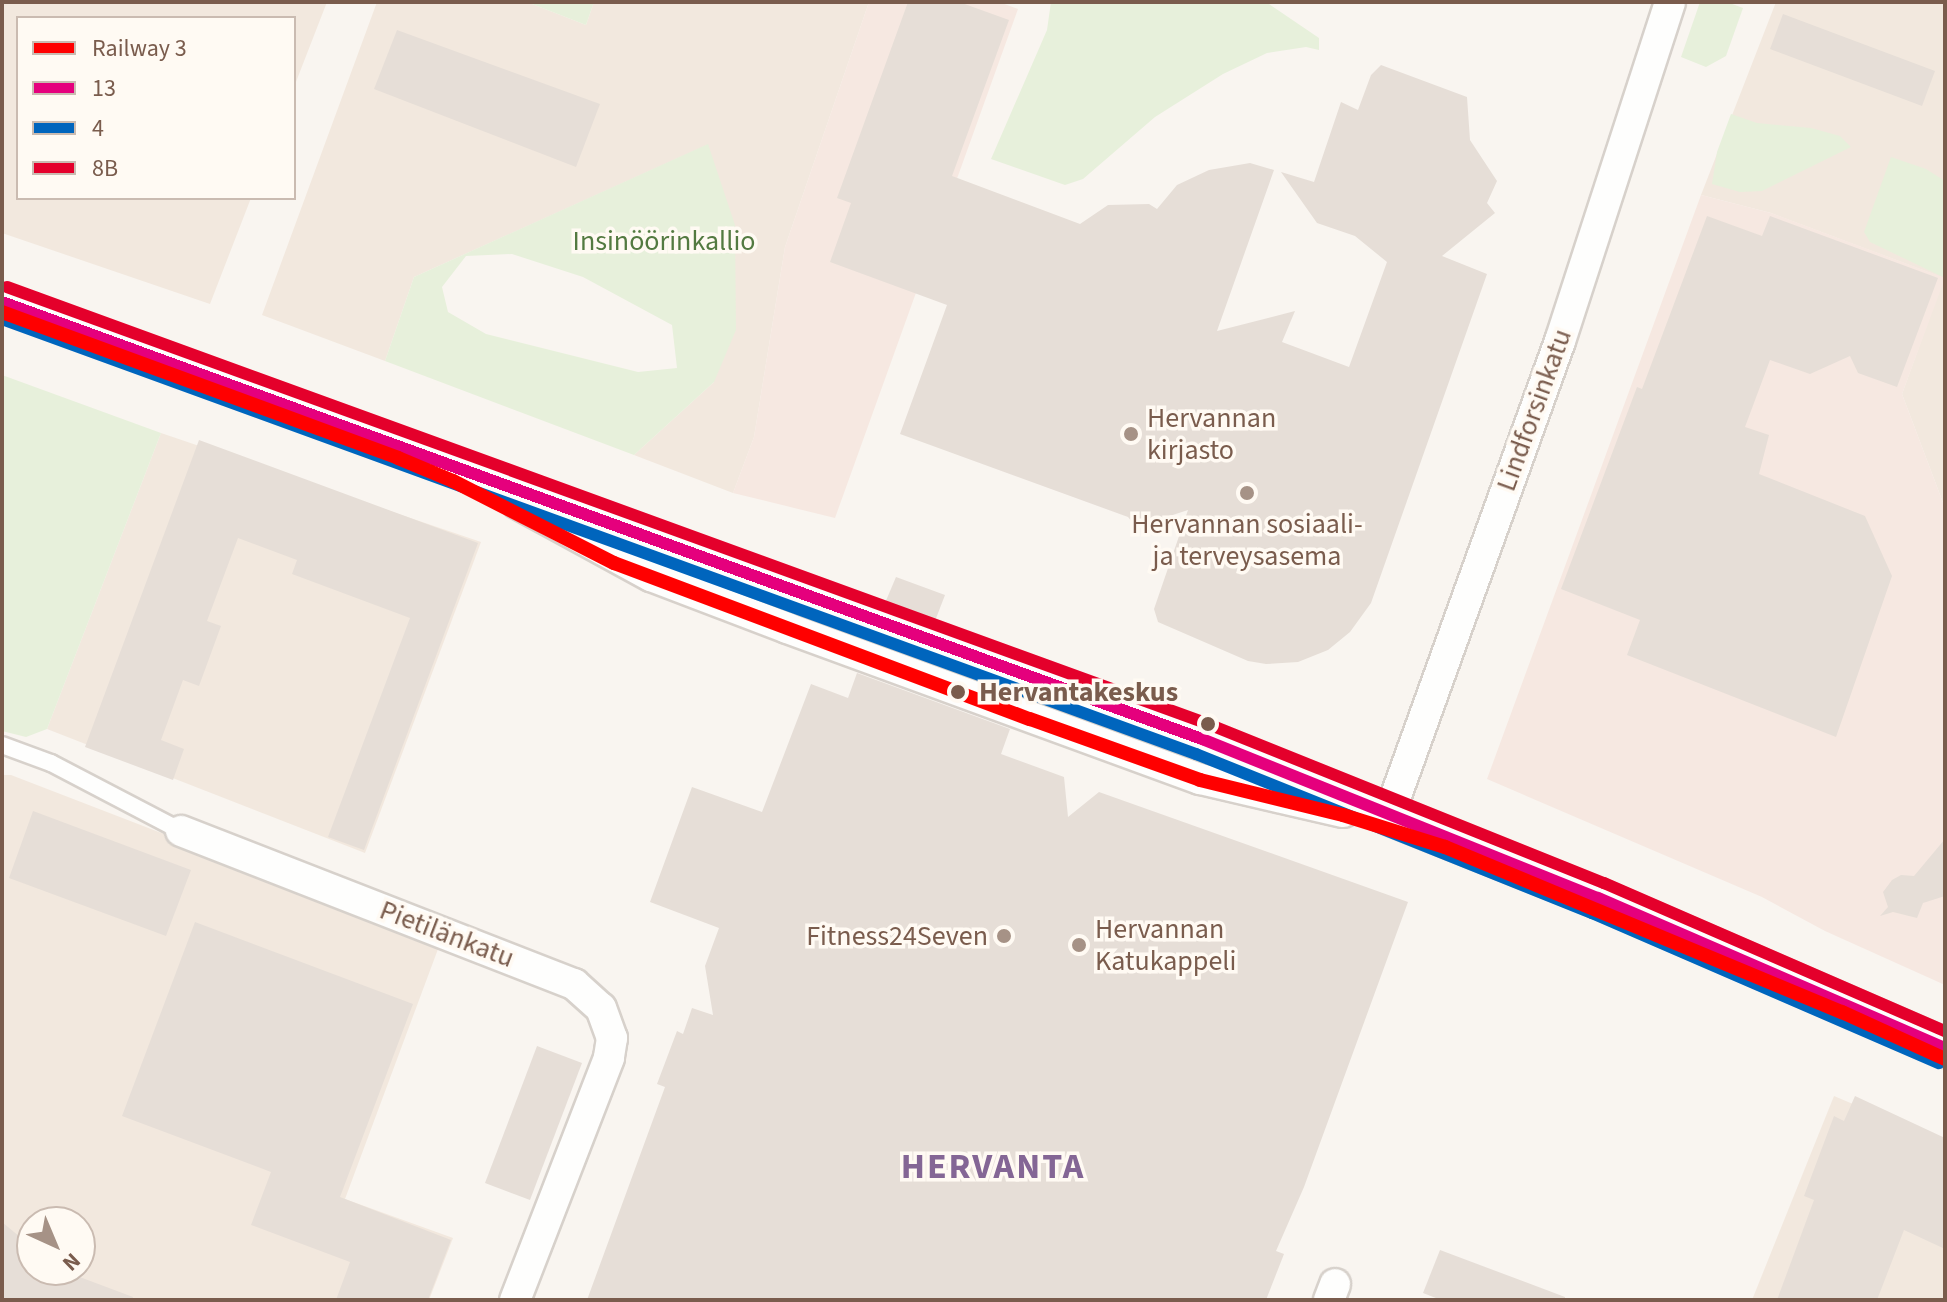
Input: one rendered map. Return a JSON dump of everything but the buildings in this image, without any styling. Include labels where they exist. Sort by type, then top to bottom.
[{"type":"street","name":"Lindforsinkatu","points":[[1389,815],[1560,341],[1670,2]]},
{"type":"street","points":[[2,302],[1110,704],[1682,933],[1945,1048]]},
{"type":"street","name":"Pietilänkatu","points":[[181,831],[574,984],[601,1008],[612,1038],[609,1058],[515,1300]]},
{"type":"lane","name":"Pietilänkatu","points":[[2,745],[51,763],[181,831]]},
{"type":"shaded area","points":[[2,2],[327,2],[296,82],[296,16],[16,16],[16,200],[250,200],[210,304],[2,233]]},
{"type":"shaded area","points":[[377,2],[527,2],[586,25],[594,2],[869,2],[785,247],[754,437],[733,493],[634,455],[714,382],[707,145],[414,277],[385,361],[262,315]]},
{"type":"shaded area","points":[[869,2],[999,2],[1018,9],[835,518],[733,493],[754,437],[785,247]]},
{"type":"shaded area","points":[[1776,2],[1945,2],[1945,508],[1902,394],[1944,278],[1771,213],[1701,195]]},
{"type":"shaded area","points":[[1701,195],[1771,213],[1945,278],[1902,394],[1945,508],[1945,985],[1825,931],[1762,897],[1487,779]]},
{"type":"shaded area","points":[[161,433],[481,542],[365,853],[47,729]]},
{"type":"shaded area","points":[[2,775],[11,775],[441,941],[345,1199],[453,1238],[429,1300],[2,1300]]},
{"type":"shaded area","points":[[1834,1096],[1945,1143],[1945,1300],[1752,1300]]},
{"type":"green space","points":[[527,2],[594,2],[586,25]]},
{"type":"green space","points":[[1051,2],[1266,2],[1319,38],[1319,50],[1306,47],[1267,53],[1223,74],[1155,117],[1083,179],[1065,185],[991,159],[1047,30]]},
{"type":"green space","points":[[1700,2],[1727,2],[1743,8],[1726,56],[1706,67],[1681,57]]},
{"type":"green space","points":[[1731,114],[1757,123],[1811,128],[1840,136],[1851,147],[1762,191],[1740,192],[1712,184],[1717,152]]},
{"type":"green space","name":"Insinöörinkallio","points":[[708,144],[735,225],[736,330],[714,382],[634,455],[385,361],[414,277]],"holes":[[[512,254],[583,277],[672,325],[677,368],[638,372],[486,334],[448,312],[442,287],[466,256]]]},
{"type":"green space","points":[[1891,157],[1926,169],[1945,181],[1945,278],[1870,242],[1864,232]]},
{"type":"green space","points":[[2,375],[161,433],[47,729],[26,737],[2,731]]},
{"type":"rail line","name":"3","points":[[2,312],[398,458],[453,481],[614,563],[1030,719],[1200,780],[1343,815],[1445,847],[1842,1012],[1945,1059]]},
{"type":"transit line","name":"8B","points":[[7,287],[1208,724],[1604,883],[1945,1031]]},
{"type":"transit line","name":"13","points":[[2,302],[1202,739],[1598,898],[1945,1048]]},
{"type":"transit line","name":"4","points":[[2,319],[1196,754],[1592,913],[1939,1063]]},
{"type":"place","name":"Hervannan kirjasto","points":[[1131,434]]},
{"type":"place","name":"Hervannan sosiaali- ja terveysasema","points":[[1247,493]]},
{"type":"place","name":"Hervantakeskus","points":[[958,692]]},
{"type":"place","name":"Fitness24Seven","points":[[1004,936]]},
{"type":"place","name":"Hervannan Katukappeli","points":[[1079,945]]},
{"type":"district","name":"HERVANTA","points":[[993,1167]]}]
